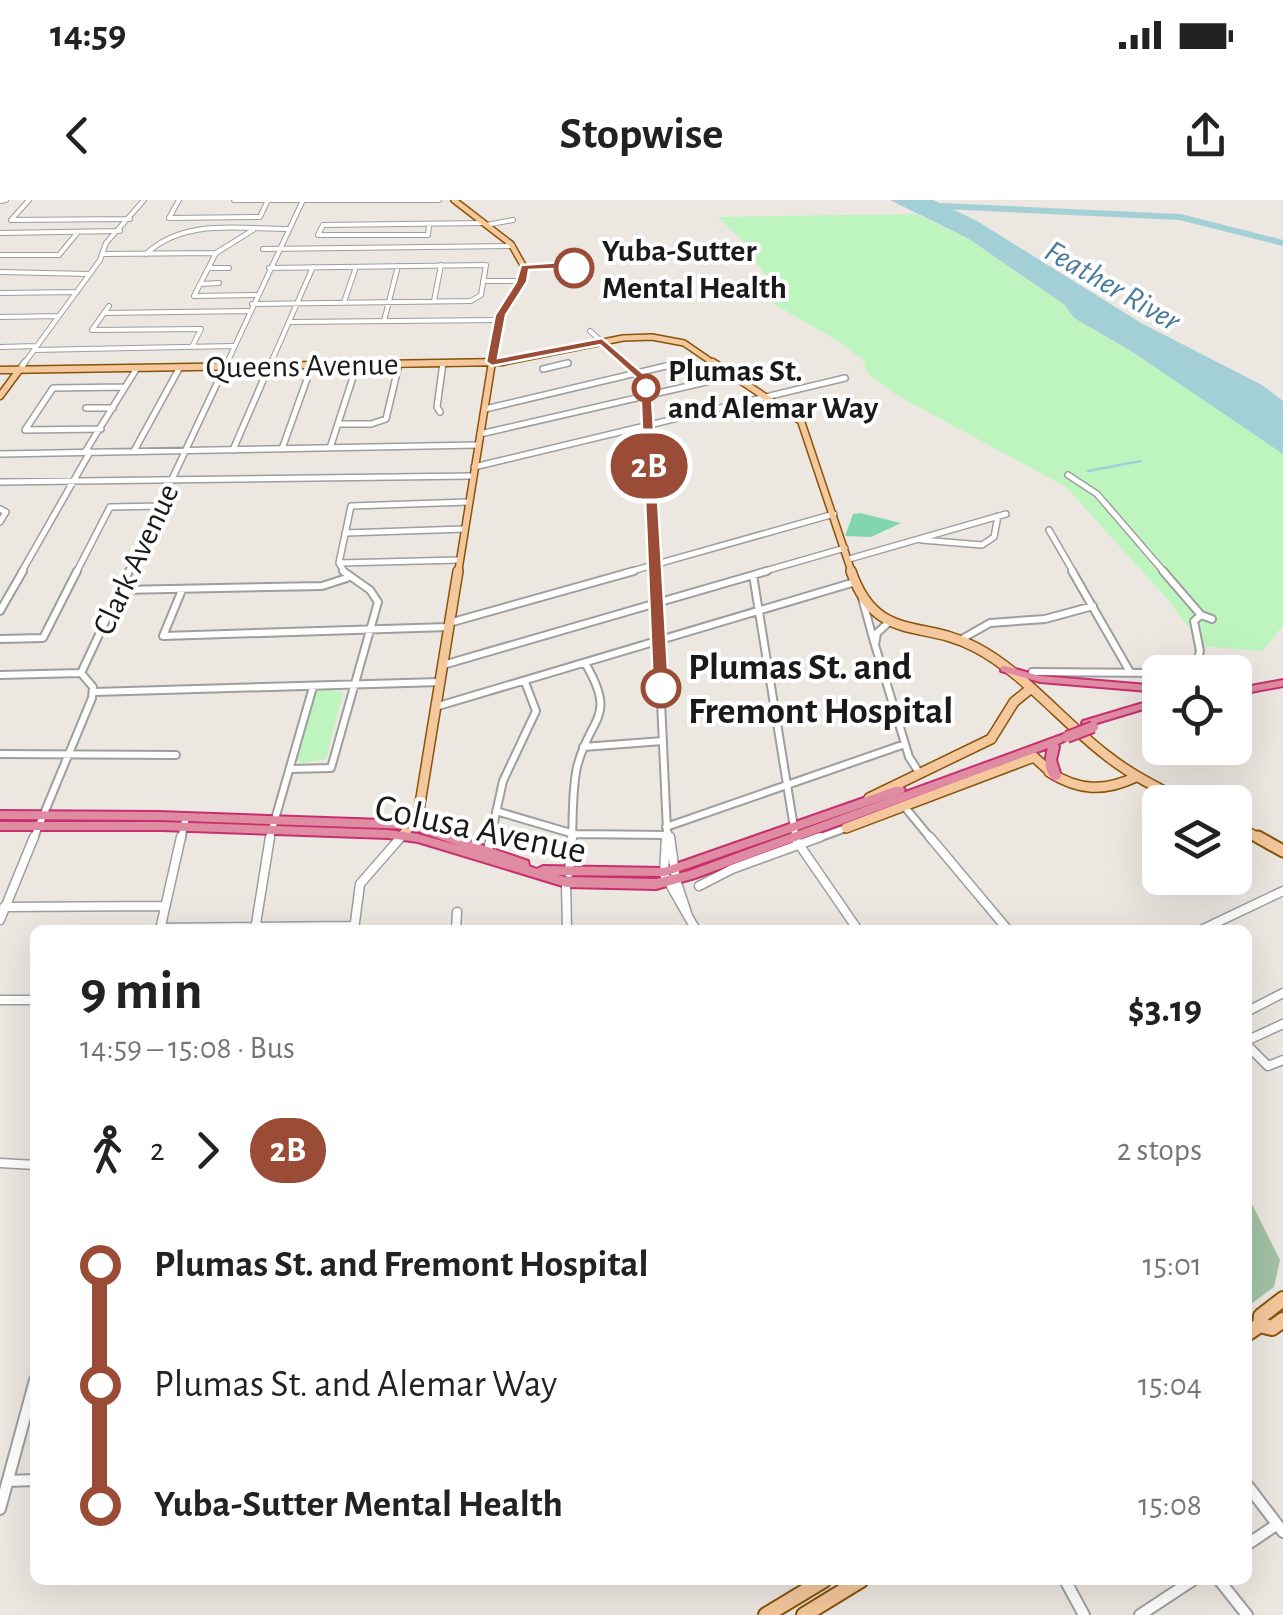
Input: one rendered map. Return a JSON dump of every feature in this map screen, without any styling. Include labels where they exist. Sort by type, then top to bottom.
[{"type":"highway","points":[[1005,669],[1027,677],[1142,688]]},
{"type":"highway","points":[[1252,687],[1283,681]]},
{"type":"highway","points":[[1030,689],[1067,682]]},
{"type":"highway","points":[[1092,727],[1142,710]]},
{"type":"highway","points":[[1034,756],[1054,748],[1067,736],[1142,710]]},
{"type":"highway","name":"Colusa Avenue","points":[[408,830],[473,855],[567,878],[670,876],[695,881],[859,802],[1067,736]]},
{"type":"highway","name":"Colusa Avenue","points":[[670,876],[811,831],[1067,736]]},
{"type":"highway","points":[[1054,748],[1050,760],[1055,776]]},
{"type":"highway","name":"Colusa Avenue","points":[[0,815],[39,820],[408,830],[488,850],[567,878]]},
{"type":"highway","name":"Colusa Avenue","points":[[0,826],[39,820]]},
{"type":"highway","points":[[811,831],[846,828]]},
{"type":"highway","points":[[473,855],[488,850]]},
{"type":"highway","points":[[695,881],[732,869]]},
{"type":"main road","points":[[408,830],[419,810],[499,320],[522,281],[524,264],[513,246],[454,200]]},
{"type":"main road","name":"Queens Avenue","points":[[0,370],[492,362],[645,337],[684,343],[794,414],[806,428],[862,598]]},
{"type":"main road","points":[[0,396],[20,369]]},
{"type":"main road","points":[[862,598],[888,622],[960,640],[987,654],[1136,777],[1152,785]]},
{"type":"main road","points":[[859,802],[990,739],[1019,697],[1030,689]]},
{"type":"main road","points":[[1034,756],[1055,776]]},
{"type":"main road","name":"Colusa Avenue","points":[[846,828],[1034,756]]},
{"type":"main road","points":[[1002,769],[1034,766],[1075,788],[1092,791],[1136,777]]},
{"type":"main road","points":[[1252,834],[1283,851]]},
{"type":"main road","points":[[1283,1299],[1260,1316],[1254,1329],[1272,1328],[1283,1320]]},
{"type":"main road","points":[[766,1615],[816,1585]]},
{"type":"main road","points":[[804,1615],[853,1585]]},
{"type":"street","points":[[29,200],[11,220],[130,219]]},
{"type":"street","points":[[20,369],[90,274],[106,243],[120,232],[144,200]]},
{"type":"street","points":[[180,200],[170,218],[260,217],[267,202]]},
{"type":"street","points":[[234,200],[439,200]]},
{"type":"street","name":"Clark Avenue","points":[[94,692],[80,673],[303,201]]},
{"type":"street","points":[[50,220],[56,213]]},
{"type":"street","points":[[92,219],[97,213]]},
{"type":"street","points":[[429,225],[428,235],[318,235],[324,225],[485,224],[513,220]]},
{"type":"street","points":[[103,254],[216,253],[253,230]]},
{"type":"street","points":[[146,254],[156,241],[171,235],[288,230]]},
{"type":"street","points":[[0,255],[60,254],[78,232]]},
{"type":"street","points":[[0,233],[120,232]]},
{"type":"street","points":[[164,232],[179,240]]},
{"type":"street","points":[[32,240],[38,233]]},
{"type":"street","points":[[263,250],[513,246]]},
{"type":"street","points":[[216,253],[194,296],[256,295]]},
{"type":"street","points":[[252,304],[471,300],[481,296],[486,265],[269,268]]},
{"type":"street","points":[[344,302],[356,266]]},
{"type":"street","points":[[384,321],[398,266]]},
{"type":"street","points":[[434,301],[441,266]]},
{"type":"street","points":[[233,450],[313,267]]},
{"type":"street","points":[[209,268],[229,268]]},
{"type":"street","points":[[0,272],[90,274]]},
{"type":"street","points":[[483,281],[522,281]]},
{"type":"street","points":[[201,284],[219,284]]},
{"type":"street","points":[[0,293],[77,292]]},
{"type":"street","points":[[109,306],[92,330],[201,329],[192,346]]},
{"type":"street","points":[[104,313],[249,311]]},
{"type":"street","points":[[0,317],[59,316]]},
{"type":"street","points":[[290,322],[499,320]]},
{"type":"street","points":[[590,331],[646,380],[667,831],[663,844],[670,876],[693,925]]},
{"type":"street","points":[[0,347],[232,346]]},
{"type":"street","points":[[544,354],[556,366]]},
{"type":"street","points":[[485,409],[683,362]]},
{"type":"street","points":[[440,412],[443,363]]},
{"type":"street","points":[[330,448],[356,364]]},
{"type":"street","points":[[339,424],[372,424],[386,419],[399,364]]},
{"type":"street","points":[[543,369],[568,364]]},
{"type":"street","points":[[282,449],[312,365]]},
{"type":"street","points":[[134,452],[180,367]]},
{"type":"street","points":[[0,611],[137,368]]},
{"type":"street","points":[[0,482],[171,482],[473,472],[845,378]]},
{"type":"street","points":[[480,434],[706,382]]},
{"type":"street","points":[[101,429],[25,430],[53,388],[125,387]]},
{"type":"street","points":[[86,408],[113,408]]},
{"type":"street","points":[[0,454],[477,445]]},
{"type":"street","points":[[1068,474],[1097,494],[1202,615],[1212,619]]},
{"type":"street","points":[[290,768],[331,768],[371,630],[376,596],[347,578],[338,563],[351,506],[468,502]]},
{"type":"street","points":[[0,639],[43,638],[110,507],[160,506]]},
{"type":"street","points":[[0,509],[6,512],[0,522]]},
{"type":"street","points":[[182,590],[164,636],[449,625],[834,514]]},
{"type":"street","points":[[848,559],[1006,514]]},
{"type":"street","points":[[916,540],[982,545],[994,537],[998,516]]},
{"type":"street","points":[[345,534],[464,529]]},
{"type":"street","points":[[1049,530],[1130,672]]},
{"type":"street","points":[[443,665],[845,548]]},
{"type":"street","points":[[338,563],[459,560]]},
{"type":"street","points":[[754,575],[795,836],[855,925]]},
{"type":"street","points":[[120,590],[322,586],[347,578]]},
{"type":"street","points":[[435,707],[855,582]]},
{"type":"street","points":[[862,598],[905,744],[920,774]]},
{"type":"street","points":[[960,640],[990,622],[1043,620],[1065,609],[1093,606]]},
{"type":"street","points":[[1199,655],[1194,621],[1202,615]]},
{"type":"street","points":[[875,645],[878,632],[888,622]]},
{"type":"street","points":[[567,925],[577,767],[582,747],[598,722],[603,705],[601,690],[586,663]]},
{"type":"street","points":[[1032,672],[1142,672]]},
{"type":"street","points":[[0,675],[80,673]]},
{"type":"street","points":[[0,920],[2,907],[94,692],[440,682]]},
{"type":"street","points":[[488,850],[503,781],[536,711],[525,682]]},
{"type":"street","points":[[256,925],[273,824],[312,687]]},
{"type":"street","points":[[582,747],[663,741]]},
{"type":"street","points":[[496,811],[574,834],[667,831],[905,744]]},
{"type":"street","points":[[0,754],[176,755]]},
{"type":"street","points":[[904,806],[1004,925]]},
{"type":"street","points":[[161,925],[184,821]]},
{"type":"street","name":"Colusa Avenue","points":[[732,869],[795,836],[846,828]]},
{"type":"street","points":[[354,925],[360,884],[408,830]]},
{"type":"street","points":[[1211,925],[1283,891]]},
{"type":"street","points":[[2,907],[164,906]]},
{"type":"street","points":[[456,925],[457,912]]},
{"type":"street","points":[[1252,1009],[1283,993]]},
{"type":"street","points":[[0,1000],[30,1000]]},
{"type":"street","points":[[1252,1038],[1283,1024]]},
{"type":"street","points":[[1252,1047],[1262,1064],[1268,1066],[1283,1060]]},
{"type":"street","points":[[0,1163],[30,1166]]},
{"type":"street","points":[[0,1509],[30,1407]]},
{"type":"street","points":[[8,1481],[30,1480]]},
{"type":"street","points":[[1252,1491],[1280,1528],[1252,1542]]},
{"type":"street","points":[[1068,1585],[1084,1615]]},
{"type":"street","points":[[1140,1615],[1185,1585]]},
{"type":"street","points":[[1223,1585],[1248,1615]]},
{"type":"green space","points":[[916,214],[969,239],[1065,305],[1074,318],[1131,351],[1283,453],[1283,625],[1263,651],[1202,646],[1171,603],[1066,487],[895,394],[868,374],[863,360],[838,341],[741,285],[769,278],[755,262],[753,251],[718,217]]},
{"type":"green space","points":[[853,514],[901,523],[871,537],[845,536]]},
{"type":"green space","points":[[316,692],[343,692],[326,759],[302,763],[297,759]]},
{"type":"green space","points":[[1252,1204],[1280,1260],[1274,1287],[1252,1303]]},
{"type":"water","points":[[890,200],[933,200],[977,221],[1141,323],[1262,385],[1283,401],[1283,454],[1131,351],[1074,318],[1065,305],[969,239]]},
{"type":"waterway","points":[[943,206],[1180,217],[1283,243]]},
{"type":"waterway","points":[[1088,471],[1141,461]]},
{"type":"bus line","name":"2B","points":[[574,268],[524,267],[522,282],[500,315],[492,362],[602,342],[646,380],[661,688]]},
{"type":"place","name":"Yuba-Sutter Mental Health","points":[[574,268]]},
{"type":"place","name":"Plumas St. and Alemar Way","points":[[646,388]]},
{"type":"place","name":"Plumas St. and Fremont Hospital","points":[[661,688]]},
{"type":"water label","name":"Feather River","points":[[1113,285]]}]
